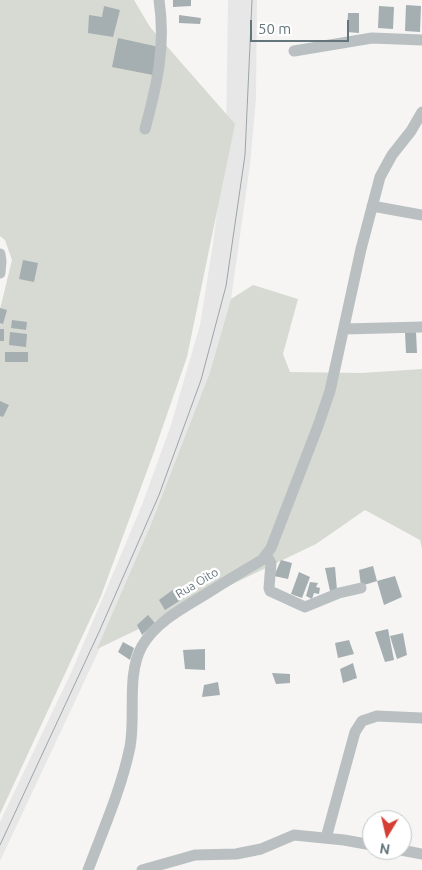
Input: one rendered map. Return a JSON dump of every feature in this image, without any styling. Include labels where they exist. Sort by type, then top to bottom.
[{"type":"street","points":[[146,129],[162,52],[159,0]]},
{"type":"street","points":[[294,51],[372,38],[422,40]]},
{"type":"street","name":"Rua Oito","points":[[88,870],[124,774],[130,745],[136,660],[142,646],[172,614],[262,560],[270,548],[330,391],[361,249],[380,177],[392,155],[411,131],[422,112]]},
{"type":"street","points":[[372,206],[422,215]]},
{"type":"street","points":[[0,254],[2,261],[0,273]]},
{"type":"street","points":[[344,330],[422,327]]},
{"type":"street","points":[[266,555],[271,563],[268,588],[270,591],[306,607],[340,593],[360,588]]},
{"type":"street","points":[[326,838],[355,732],[362,721],[378,716],[422,718]]},
{"type":"street","points":[[142,870],[195,855],[236,854],[261,849],[294,835],[362,843]]},
{"type":"shaded area","points":[[0,0],[134,0],[150,27],[235,124],[187,357],[101,596],[0,814],[0,309],[12,260],[5,240],[0,236]]},
{"type":"shaded area","points":[[228,0],[257,0],[256,98],[250,165],[231,299],[209,375],[154,533],[0,861],[0,822],[71,673],[142,505],[171,425],[200,325],[213,244],[226,140]]},
{"type":"shaded area","points":[[253,285],[298,299],[283,354],[290,372],[362,373],[422,369],[422,549],[420,540],[365,510],[316,544],[97,649],[150,527],[209,375],[231,299]]},
{"type":"building","points":[[173,0],[191,0],[191,6],[173,7]]},
{"type":"building","points":[[406,5],[421,6],[420,32],[405,31]]},
{"type":"building","points":[[104,6],[120,10],[113,37],[88,33],[89,15],[102,17]]},
{"type":"building","points":[[379,6],[394,7],[393,29],[378,28]]},
{"type":"building","points":[[348,13],[359,13],[359,33],[347,32]]},
{"type":"building","points":[[179,15],[201,18],[200,24],[179,23]]},
{"type":"building","points":[[118,38],[159,47],[153,75],[112,67]]},
{"type":"building","points":[[23,260],[38,263],[34,282],[19,279]]},
{"type":"building","points":[[0,308],[7,310],[3,324],[0,323]]},
{"type":"building","points":[[12,320],[27,322],[26,330],[11,328]]},
{"type":"building","points":[[0,329],[4,329],[4,341],[0,341]]},
{"type":"building","points":[[10,332],[27,334],[26,347],[9,345]]},
{"type":"building","points":[[405,332],[416,332],[417,353],[406,353]]},
{"type":"building","points":[[5,352],[28,352],[28,362],[5,362]]},
{"type":"building","points":[[0,401],[9,405],[3,417],[0,416]]},
{"type":"building","points":[[281,560],[292,563],[288,579],[274,576]]},
{"type":"building","points":[[373,566],[377,581],[361,586],[359,570]]},
{"type":"building","points":[[335,567],[337,590],[330,591],[325,568]]},
{"type":"building","points":[[299,572],[310,577],[302,598],[291,594]]},
{"type":"building","points":[[395,576],[402,597],[384,605],[377,581]]},
{"type":"building","points":[[310,582],[318,583],[316,587],[320,588],[319,594],[314,593],[312,599],[306,596]]},
{"type":"building","points":[[178,586],[184,598],[165,610],[159,600]]},
{"type":"building","points":[[148,615],[155,623],[142,635],[137,625]]},
{"type":"building","points":[[388,629],[394,660],[385,662],[375,632]]},
{"type":"building","points":[[403,633],[407,655],[397,659],[390,636]]},
{"type":"building","points":[[349,640],[354,654],[338,658],[335,643]]},
{"type":"building","points":[[123,642],[134,648],[130,660],[118,652]]},
{"type":"building","points":[[205,649],[205,670],[185,669],[183,650]]},
{"type":"building","points":[[353,663],[357,678],[343,683],[340,669]]},
{"type":"building","points":[[272,673],[290,674],[290,683],[276,684]]},
{"type":"building","points":[[218,682],[220,695],[202,697],[204,685]]},
{"type":"tram line","points":[[0,845],[99,632],[159,495],[201,380],[226,286],[245,155],[252,0]]}]
